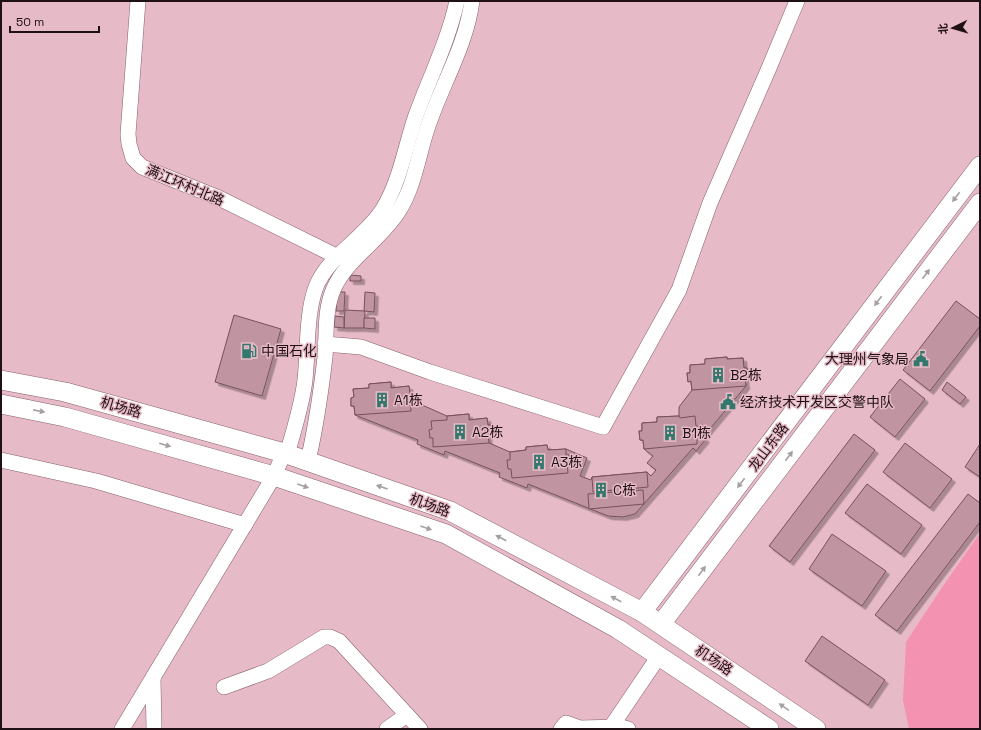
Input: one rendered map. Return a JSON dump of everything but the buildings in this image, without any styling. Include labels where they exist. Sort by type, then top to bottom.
[{"type":"main road","name":"龙山东路","points":[[642,612],[980,166]]},
{"type":"main road","name":"龙山东路","points":[[661,624],[980,203]]},
{"type":"main road","name":"机场路","points":[[1,380],[65,392],[286,453],[450,511],[642,612],[816,729]]},
{"type":"main road","name":"机场路","points":[[1,404],[65,417],[274,476],[446,534],[618,629],[770,729]]},
{"type":"main road","points":[[671,574],[689,588]]},
{"type":"street","name":"满江环村北路","points":[[138,1],[128,134],[131,152],[136,162],[148,170],[219,198],[338,257]]},
{"type":"street","points":[[122,729],[245,525],[286,453],[303,392],[313,297],[321,277],[338,257],[372,224],[390,197],[400,172],[415,118],[449,31],[457,1]]},
{"type":"street","points":[[308,461],[318,414],[329,304],[334,287],[346,270],[395,217],[408,193],[428,125],[464,35],[472,1]]},
{"type":"street","points":[[325,344],[361,346],[430,372],[603,427],[679,290],[710,203],[797,1]]},
{"type":"street","points":[[1,460],[96,481],[245,525]]},
{"type":"street","points":[[224,687],[268,671],[324,637],[330,637],[339,641],[420,729]]},
{"type":"street","points":[[611,727],[659,656]]},
{"type":"street","points":[[153,678],[154,729]]},
{"type":"street","points":[[387,729],[407,715]]},
{"type":"street","points":[[561,729],[566,723],[580,729],[621,727],[628,729]]},
{"type":"shaded area","points":[[980,533],[980,729],[909,729],[903,700],[906,642]]},
{"type":"place","name":"中国石化","points":[[249,351]]},
{"type":"place","name":"大理州气象局","points":[[921,359]]},
{"type":"place","name":"B2栋","points":[[718,375]]},
{"type":"place","name":"A1栋","points":[[382,400]]},
{"type":"place","name":"经济技术开发区交警中队","points":[[728,402]]},
{"type":"place","name":"A2栋","points":[[460,432]]},
{"type":"place","name":"B1栋","points":[[670,433]]},
{"type":"place","name":"A3栋","points":[[539,462]]},
{"type":"place","name":"C栋","points":[[601,490]]}]
